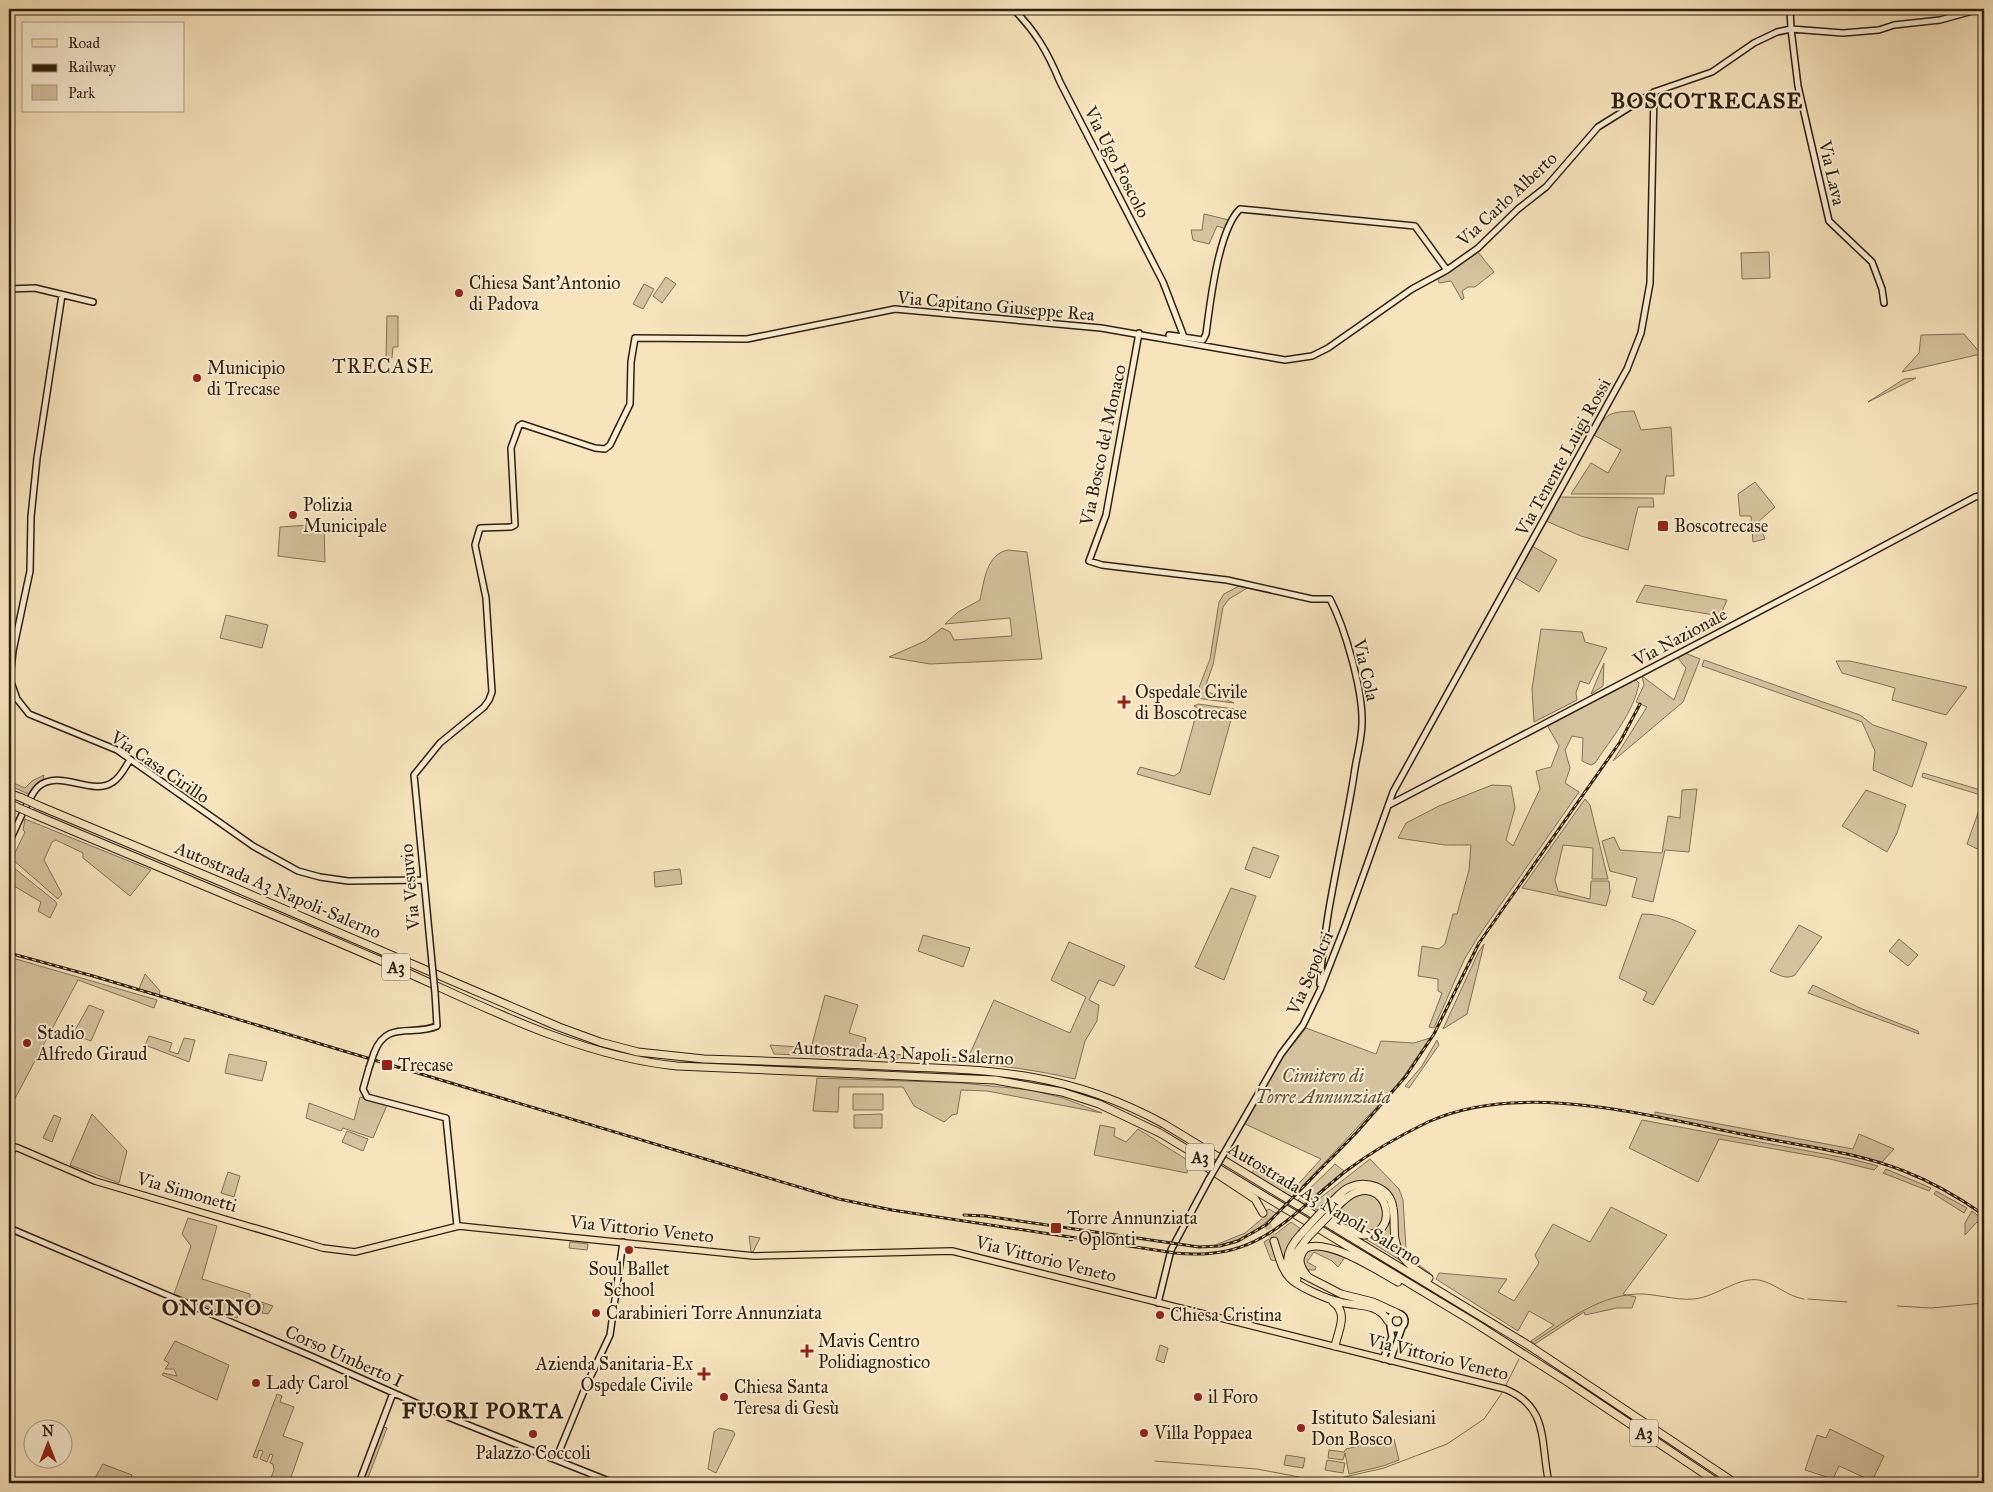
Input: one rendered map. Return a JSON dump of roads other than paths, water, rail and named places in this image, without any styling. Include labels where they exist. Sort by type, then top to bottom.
[{"type":"highway","name":"Autostrada A3 Napoli-Salerno","points":[[9,792],[578,1034],[619,1048],[656,1054],[768,1061],[995,1071],[1065,1083],[1121,1103],[1148,1116],[1482,1316],[1735,1483]]},
{"type":"highway","name":"Autostrada A3 Napoli-Salerno","points":[[9,803],[573,1043],[620,1057],[656,1064],[771,1071],[965,1078],[1042,1088],[1099,1104],[1148,1126],[1434,1298],[1569,1383],[1718,1483]]},
{"type":"highway","points":[[1173,1141],[1202,1164],[1255,1199],[1263,1213]]},
{"type":"highway","points":[[1312,1290],[1296,1279],[1287,1264],[1289,1249],[1329,1210],[1343,1191],[1358,1184],[1371,1184],[1383,1190],[1392,1201],[1394,1238],[1406,1260],[1423,1275],[1468,1304],[1482,1316]]},
{"type":"highway","points":[[1298,1206],[1362,1234],[1378,1232],[1384,1225],[1387,1216],[1386,1206],[1381,1198],[1367,1191],[1352,1194],[1329,1210]]},
{"type":"highway","points":[[1304,1235],[1293,1260],[1297,1270],[1341,1294],[1373,1302],[1397,1313]]},
{"type":"highway","points":[[1274,1242],[1288,1277],[1342,1303],[1373,1308],[1382,1312],[1389,1324]]},
{"type":"highway","points":[[1308,1277],[1300,1264],[1302,1253],[1310,1246],[1323,1246],[1365,1263],[1434,1298]]},
{"type":"highway","points":[[1327,1297],[1339,1307],[1342,1316],[1335,1346]]},
{"type":"main road","name":"Via Simonetti","points":[[9,1157],[14,1147],[94,1181],[323,1248],[355,1252]]},
{"type":"main road","name":"Via Vittorio Veneto","points":[[355,1252],[457,1226],[760,1256],[952,1251],[1390,1361],[1506,1388],[1523,1397],[1534,1409],[1540,1422],[1549,1483]]},
{"type":"street","name":"Via Ugo Foscolo","points":[[1013,9],[1031,26],[1050,56],[1060,82],[1163,282],[1184,337]]},
{"type":"street","name":"Via Lava","points":[[1790,9],[1798,86],[1829,221],[1872,262],[1882,288],[1884,303]]},
{"type":"street","name":"Via Carlo Alberto","points":[[1139,333],[1285,360],[1312,356],[1360,327],[1412,289],[1447,270],[1478,248],[1518,209],[1546,187],[1598,127],[1654,92],[1712,72],[1762,38],[1777,32],[1791,30],[1843,33],[1879,30],[1894,25],[1940,20],[1980,9]]},
{"type":"street","name":"Via Tenente Luigi Rossi","points":[[1389,804],[1393,792],[1430,723],[1618,390],[1641,333],[1650,283],[1654,92]]},
{"type":"street","points":[[1139,333],[1202,340],[1206,334],[1211,293],[1227,233],[1240,209],[1415,226],[1447,270]]},
{"type":"street","points":[[9,289],[32,287],[93,302]]},
{"type":"street","name":"Via Casa Cirillo","points":[[62,295],[37,458],[31,517],[30,571],[13,651],[10,679],[17,700],[29,714],[117,750],[252,846],[298,871],[320,878],[348,881],[422,880]]},
{"type":"street","name":"Via Capitano Giuseppe Rea","points":[[414,775],[440,743],[489,700],[493,680],[486,598],[475,545],[480,528],[511,527],[515,524],[511,448],[518,426],[522,424],[595,448],[605,449],[619,429],[630,404],[631,362],[635,338],[747,339],[895,309],[1139,333]]},
{"type":"street","name":"Via Bosco del Monaco","points":[[1089,561],[1106,515],[1139,333]]},
{"type":"street","name":"Via Nazionale","points":[[1389,804],[1846,566],[1928,521],[1975,497],[1984,495]]},
{"type":"street","name":"Via Cola","points":[[1089,561],[1102,565],[1227,580],[1312,599],[1330,599],[1337,612],[1353,668],[1361,704],[1362,724],[1350,804],[1323,941],[1320,990]]},
{"type":"street","points":[[9,842],[39,786],[52,780],[96,785],[110,784],[119,777],[130,760]]},
{"type":"street","name":"Via Vesuvio","points":[[414,775],[422,880],[432,962],[437,1026],[430,1029],[398,1030],[384,1037],[374,1053],[363,1089],[367,1097],[446,1118],[457,1226]]},
{"type":"street","name":"Via Sepolcri","points":[[1158,1303],[1171,1250],[1281,1054],[1303,1025],[1320,990],[1389,804]]},
{"type":"street","name":"Corso Umberto I","points":[[9,1228],[467,1425],[614,1483]]},
{"type":"street","points":[[556,1459],[609,1337],[623,1242]]},
{"type":"street","points":[[1383,1359],[1392,1337],[1389,1324],[1392,1314],[1397,1313],[1404,1318],[1390,1361]]},
{"type":"street","points":[[1389,1324],[1396,1330],[1402,1328]]},
{"type":"street","points":[[359,1483],[393,1393]]},
{"type":"waterway","points":[[1535,1341],[1586,1309],[1613,1298],[1628,1295],[1643,1294],[1693,1299],[1707,1296],[1737,1283],[1759,1280],[1771,1284],[1792,1296],[1804,1299]]},
{"type":"waterway","points":[[1808,1299],[1847,1302]]},
{"type":"waterway","points":[[1897,1306],[1931,1308],[1984,1303]]},
{"type":"waterway","points":[[1506,1385],[1519,1359]]},
{"type":"waterway","points":[[1155,1461],[1257,1469],[1315,1480],[1331,1480],[1384,1468],[1447,1444],[1484,1419],[1502,1393]]},
{"type":"tunnel","points":[[1263,1213],[1274,1241]]},
{"type":"railway","points":[[964,1215],[985,1216],[1199,1247],[1220,1246],[1238,1241],[1266,1225],[1357,1132],[1406,1076],[1434,1034],[1479,943],[1620,742],[1640,704]]},
{"type":"railway","points":[[9,953],[93,976],[839,1199],[892,1210],[1175,1253],[1204,1254],[1228,1251],[1250,1243],[1270,1233],[1346,1171],[1365,1157],[1396,1139],[1428,1122],[1465,1109],[1504,1103],[1546,1103],[1631,1112],[1848,1154],[1885,1164],[1914,1175],[1946,1191],[1984,1215]]},
{"type":"place","name":"Chiesa Sant'Antonio di Padova","points":[[459,293]]},
{"type":"place","name":"Municipio di Trecase","points":[[197,378]]},
{"type":"place","name":"Polizia Municipale","points":[[293,515]]},
{"type":"place","name":"Boscotrecase","points":[[1663,526]]},
{"type":"place","name":"Ospedale Civile di Boscotrecase","points":[[1124,702]]},
{"type":"place","name":"Stadio Alfredo Giraud","points":[[27,1043]]},
{"type":"place","name":"Trecase","points":[[387,1065]]},
{"type":"place","name":"Torre Annunziata - Oplonti","points":[[1056,1228]]},
{"type":"place","name":"Soul Ballet School","points":[[629,1250]]},
{"type":"place","name":"Carabinieri Torre Annunziata","points":[[596,1313]]},
{"type":"place","name":"Chiesa Cristina","points":[[1160,1315]]},
{"type":"place","name":"Mavis Centro Polidiagnostico","points":[[807,1351]]},
{"type":"place","name":"Azienda Sanitaria-Ex Ospedale Civile","points":[[704,1374]]},
{"type":"place","name":"Lady Carol","points":[[256,1383]]},
{"type":"place","name":"Chiesa Santa Teresa di Gesù","points":[[724,1397]]},
{"type":"place","name":"il Foro","points":[[1198,1397]]},
{"type":"place","name":"Istituto Salesiani Don Bosco","points":[[1301,1428]]},
{"type":"place","name":"Villa Poppaea","points":[[1144,1433]]},
{"type":"place","name":"Palazzo Coccoli","points":[[533,1434]]},
{"type":"district","name":"BOSCOTRECASE","points":[[1707,100]]},
{"type":"district","name":"TRECASE","points":[[383,366]]},
{"type":"district","name":"ONCINO","points":[[212,1307]]},
{"type":"district","name":"FUORI PORTA","points":[[483,1410]]},
{"type":"park label","name":"Cimitero di Torre Annunziata","points":[[1323,1086]]}]
